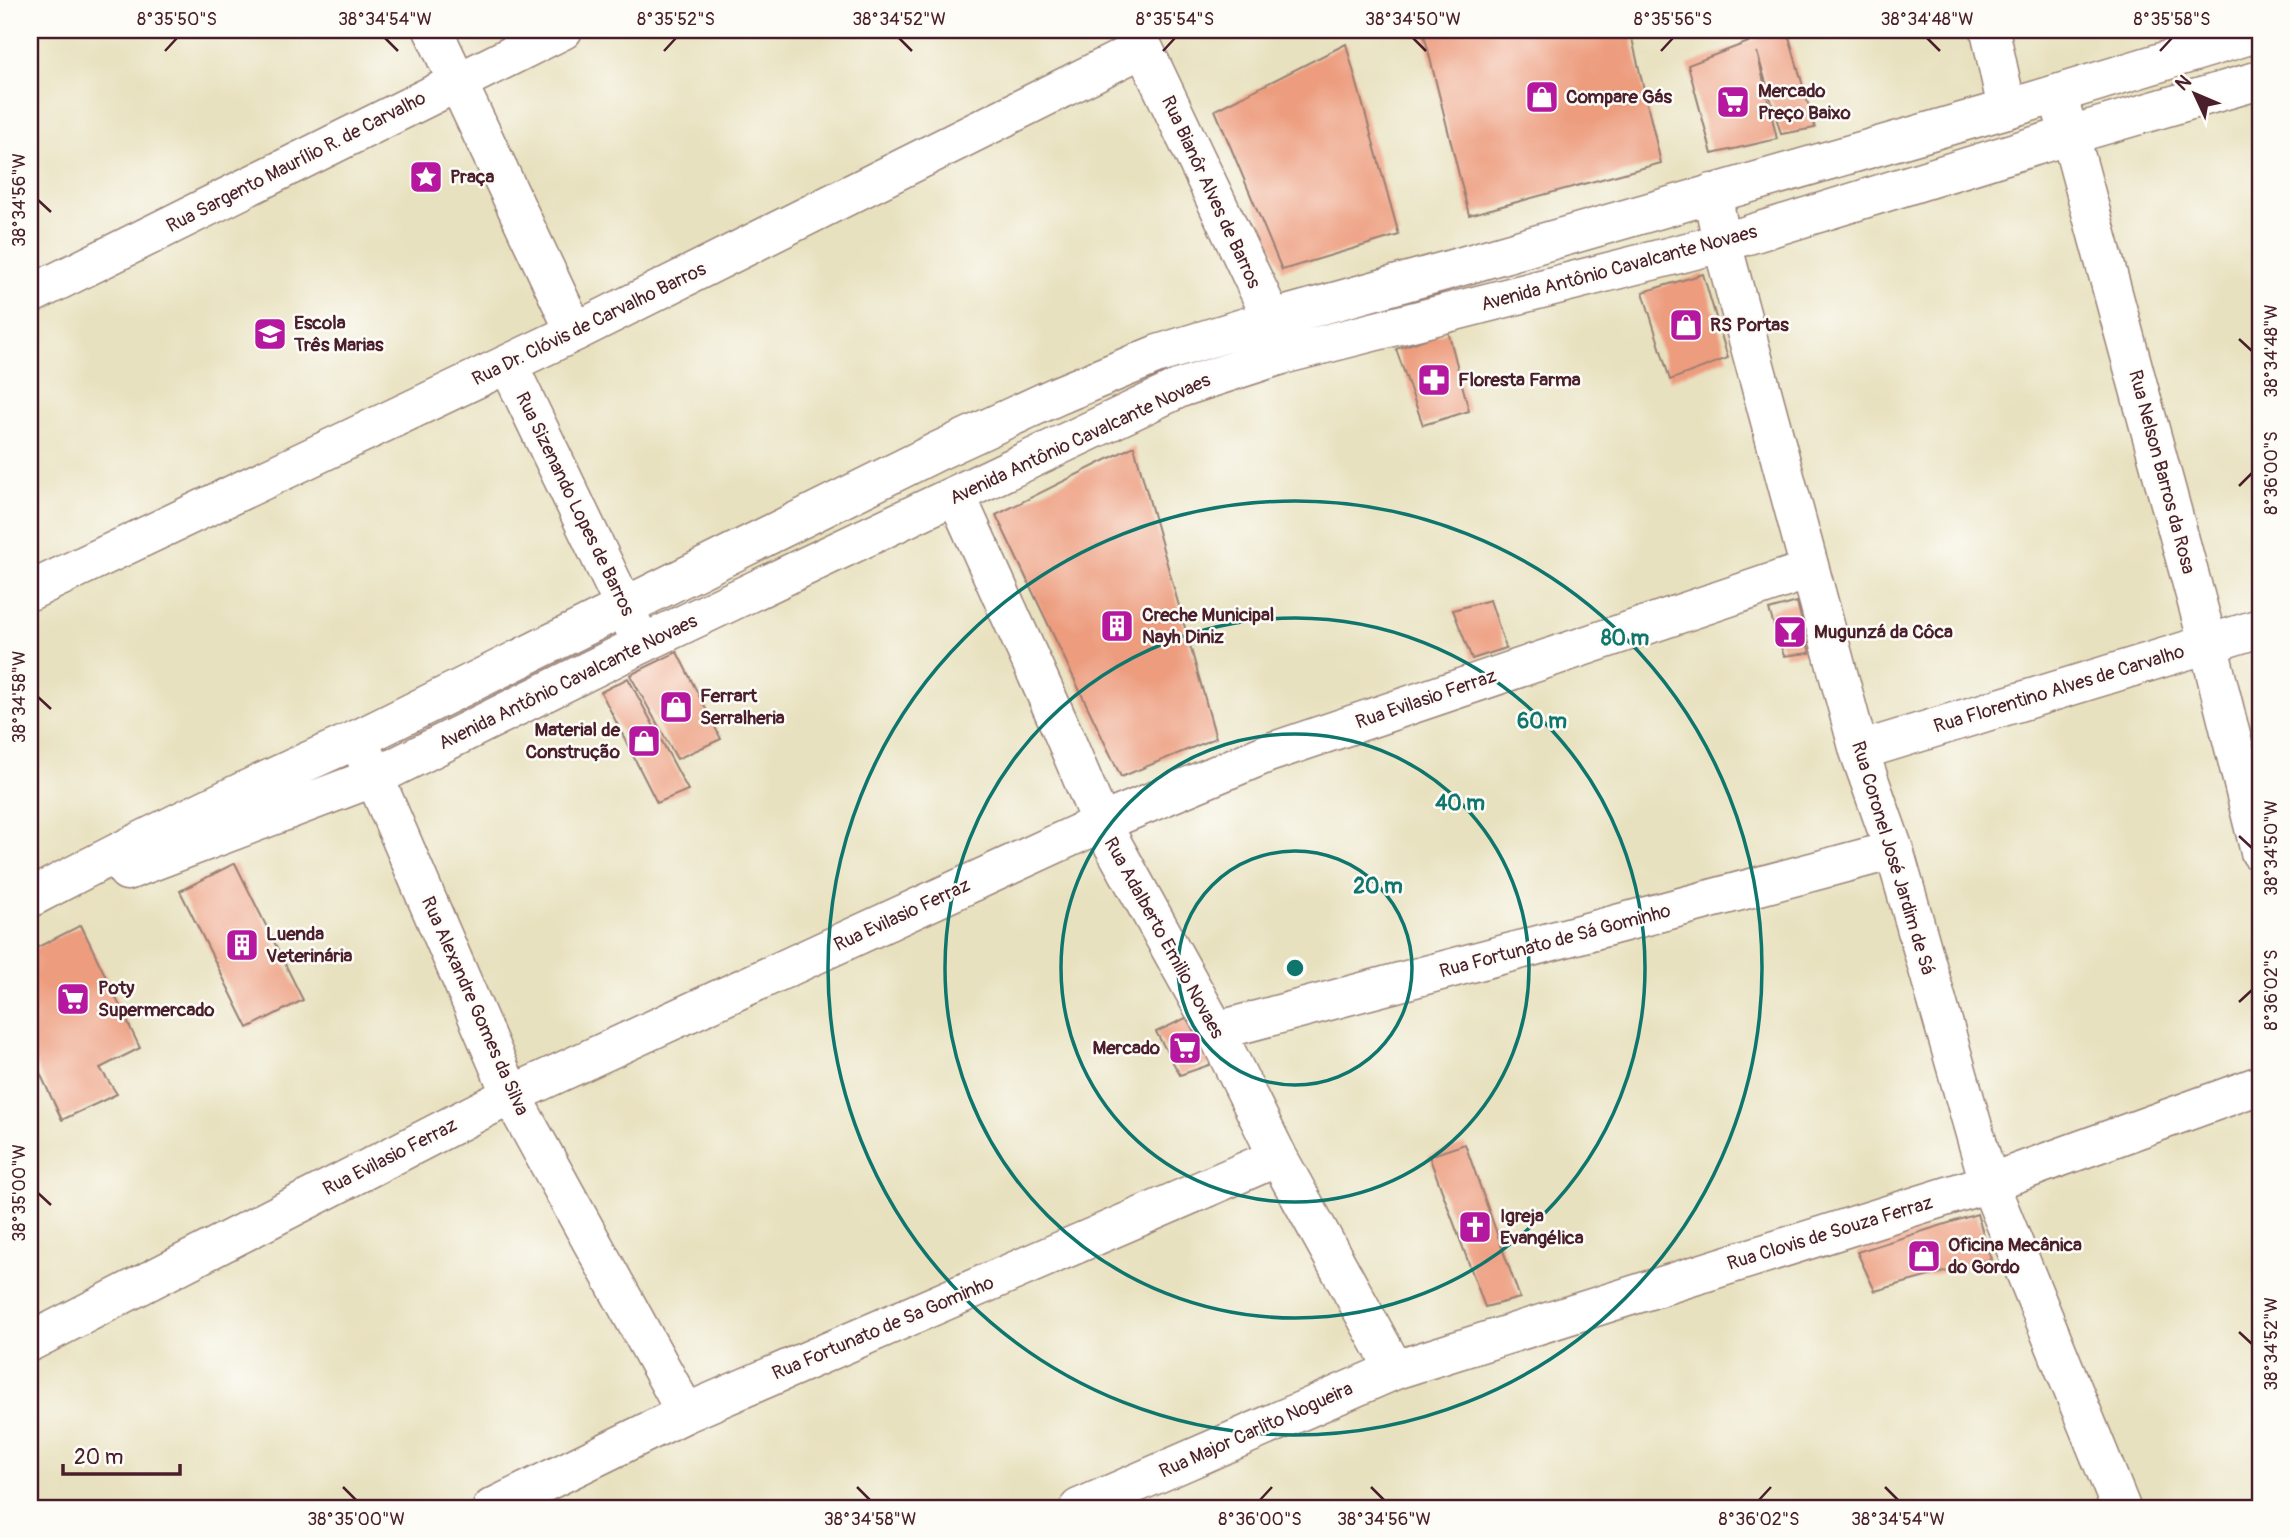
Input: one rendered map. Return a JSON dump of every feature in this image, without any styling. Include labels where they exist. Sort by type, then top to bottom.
[{"type":"street","points":[[433,30],[575,332]]},
{"type":"street","name":"Rua Sargento Maurílio R. de Carvalho","points":[[30,295],[563,30]]},
{"type":"street","points":[[1990,30],[2007,109]]},
{"type":"street","points":[[30,898],[154,833],[358,739],[938,451],[1059,395],[1158,354],[2007,109],[2260,32]]},
{"type":"street","name":"Rua Bianôr Alves de Barros","points":[[1139,39],[1272,319],[1282,355]]},
{"type":"street","name":"Rua Dr. Clóvis de Carvalho Barros","points":[[30,591],[575,332],[1139,39]]},
{"type":"street","name":"Avenida Antônio Cavalcante Novaes","points":[[30,908],[375,778],[642,644],[1180,388],[1282,355],[1721,243],[2070,135],[2260,80]]},
{"type":"street","name":"Rua Nelson Barros da Rosa","points":[[2057,94],[2208,643],[2260,852]]},
{"type":"street","name":"Rua Coronel José Jardim de Sá","points":[[1712,193],[1721,243],[1859,751],[1894,850],[1989,1183],[2121,1508]]},
{"type":"street","name":"Rua Sizenando Lopes de Barros","points":[[508,364],[642,644]]},
{"type":"street","name":"Rua Adalberto Emilio Novaes","points":[[956,495],[1101,823],[1216,1031],[1278,1157],[1395,1370]]},
{"type":"street","name":"Rua Evilasio Ferraz","points":[[30,1342],[511,1095],[1101,823],[1268,753],[1809,570]]},
{"type":"street","name":"Rua Florentino Alves de Carvalho","points":[[1859,751],[2260,628]]},
{"type":"street","name":"Rua Alexandre Gomes da Silva","points":[[358,739],[511,1095],[686,1413]]},
{"type":"street","name":"Rua Fortunato de Sá Gominho","points":[[1216,1031],[1894,850]]},
{"type":"street","name":"Rua Clovis de Souza Ferraz","points":[[1395,1370],[1989,1183],[2260,1085]]},
{"type":"street","name":"Rua Fortunato de Sa Gominho","points":[[492,1508],[686,1413],[1278,1157]]},
{"type":"street","name":"Rua Major Carlito Nogueira","points":[[1079,1508],[1395,1370]]},
{"type":"building","name":"Compare Gás","points":[[1423,30],[1630,30],[1661,163],[1469,215]]},
{"type":"building","name":"Mercado Preço Baixo","points":[[1780,30],[1787,30],[1815,128],[1781,134],[1757,52],[1777,139],[1712,154],[1688,65]]},
{"type":"building","points":[[1346,44],[1399,235],[1282,270],[1215,110]]},
{"type":"building","name":"RS Portas","points":[[1703,274],[1728,358],[1670,380],[1643,292]]},
{"type":"building","name":"Floresta Farma","points":[[1448,331],[1469,411],[1423,425],[1396,349]]},
{"type":"building","name":"Creche Municipal Nayh Diniz","points":[[1134,446],[1216,738],[1121,777],[996,515]]},
{"type":"building","points":[[1490,600],[1506,648],[1472,659],[1453,610]]},
{"type":"building","name":"Mugunzá da Côca","points":[[1797,602],[1810,653],[1784,656],[1769,610]]},
{"type":"building","name":"Ferrart Serralheria","points":[[677,652],[721,739],[677,759],[630,675]]},
{"type":"building","name":"Material de Construção","points":[[628,678],[688,790],[657,803],[601,692]]},
{"type":"building","name":"Luenda Veterinária","points":[[235,863],[303,1000],[248,1028],[180,891]]},
{"type":"building","name":"Poty Supermercado","points":[[81,925],[140,1048],[100,1068],[117,1094],[62,1120],[30,1052],[30,951]]},
{"type":"building","name":"Mercado","points":[[1190,1016],[1212,1064],[1180,1075],[1156,1032]]},
{"type":"building","name":"Igreja Evangélica","points":[[1465,1144],[1520,1298],[1485,1307],[1429,1156]]},
{"type":"building","name":"Oficina Mecânica do Gordo","points":[[1977,1214],[1991,1259],[1875,1291],[1857,1252]]},
{"type":"place","name":"Compare Gás","points":[[1542,97]]},
{"type":"place","name":"Mercado Preço Baixo","points":[[1733,102]]},
{"type":"place","name":"Praça","points":[[426,177]]},
{"type":"place","name":"RS Portas","points":[[1686,325]]},
{"type":"place","name":"Escola Três Marias","points":[[270,334]]},
{"type":"place","name":"Floresta Farma","points":[[1434,380]]},
{"type":"place","name":"Creche Municipal Nayh Diniz","points":[[1117,626]]},
{"type":"place","name":"Mugunzá da Côca","points":[[1790,632]]},
{"type":"place","name":"Ferrart Serralheria","points":[[676,707]]},
{"type":"place","name":"Material de Construção","points":[[644,741]]},
{"type":"place","name":"Luenda Veterinária","points":[[242,945]]},
{"type":"place","name":"Poty Supermercado","points":[[73,999]]},
{"type":"place","name":"Mercado","points":[[1185,1048]]},
{"type":"place","name":"Igreja Evangélica","points":[[1475,1227]]},
{"type":"place","name":"Oficina Mecânica do Gordo","points":[[1924,1256]]}]
